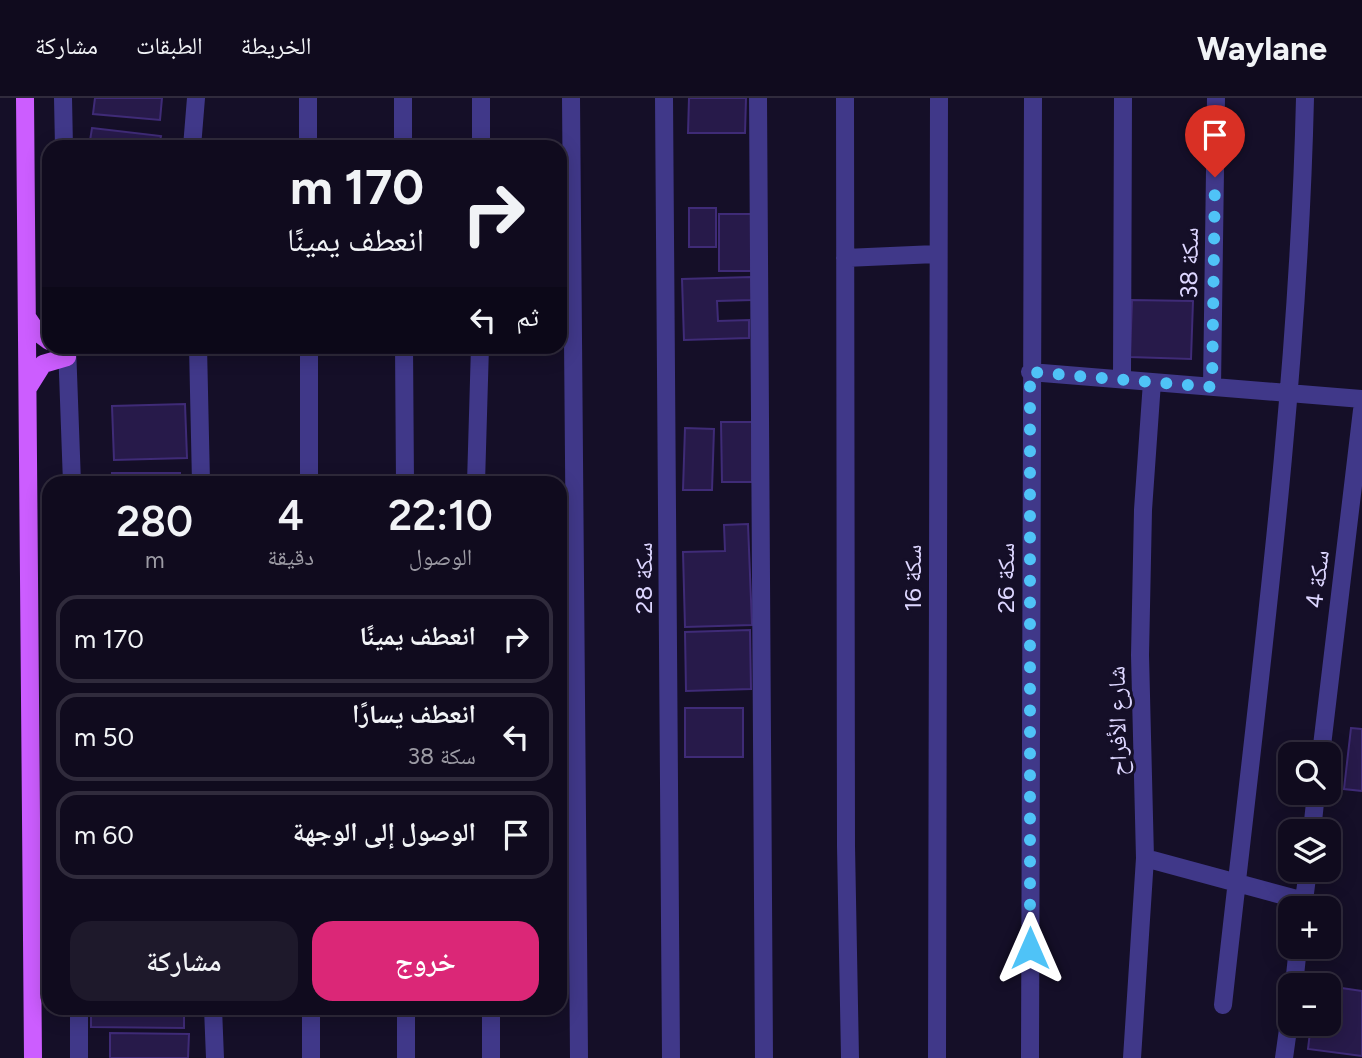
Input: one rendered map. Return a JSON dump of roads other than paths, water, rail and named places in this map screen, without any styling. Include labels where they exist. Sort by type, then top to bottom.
[{"type":"main road","points":[[26,98],[33,1058]]},
{"type":"main road","points":[[27,317],[42,336]]},
{"type":"main road","points":[[28,388],[43,364],[63,354]]},
{"type":"main road","points":[[32,887],[42,894]]},
{"type":"main road","points":[[32,971],[42,955]]},
{"type":"street","points":[[63,98],[64,140]]},
{"type":"street","points":[[193,140],[196,98]]},
{"type":"street","points":[[308,98],[309,140]]},
{"type":"street","points":[[403,98],[403,140]]},
{"type":"street","points":[[481,98],[481,140]]},
{"type":"street","points":[[571,98],[579,1058]]},
{"type":"street","name":"سكة 28","points":[[664,98],[671,1058]]},
{"type":"street","points":[[758,98],[764,1058]]},
{"type":"street","points":[[845,98],[846,846],[850,1058]]},
{"type":"street","name":"سكة 16","points":[[937,1058],[936,254],[939,98]]},
{"type":"street","name":"سكة 26","points":[[1030,1058],[1030,372],[1033,98]]},
{"type":"street","points":[[1122,379],[1123,98]]},
{"type":"street","name":"سكة 38","points":[[1212,387],[1216,98]]},
{"type":"street","points":[[1223,1005],[1291,395],[1302,243],[1305,98]]},
{"type":"street","points":[[845,258],[936,254]]},
{"type":"street","points":[[67,354],[72,476]]},
{"type":"street","points":[[198,354],[201,476]]},
{"type":"street","points":[[309,354],[309,476]]},
{"type":"street","points":[[404,354],[405,476]]},
{"type":"street","points":[[476,476],[480,354]]},
{"type":"street","points":[[1030,372],[1362,399]]},
{"type":"street","name":"شارع الأفراح","points":[[1132,1058],[1145,858],[1141,642],[1143,510],[1152,382]]},
{"type":"street","name":"سكة 4","points":[[1322,742],[1362,410]]},
{"type":"street","points":[[1145,858],[1278,896]]},
{"type":"street","points":[[79,1015],[79,1058]]},
{"type":"street","points":[[214,1015],[215,1058]]},
{"type":"street","points":[[311,1015],[311,1058]]},
{"type":"street","points":[[406,1015],[406,1058]]},
{"type":"street","points":[[491,1015],[491,1058]]},
{"type":"street","points":[[1284,1058],[1287,1036]]}]
